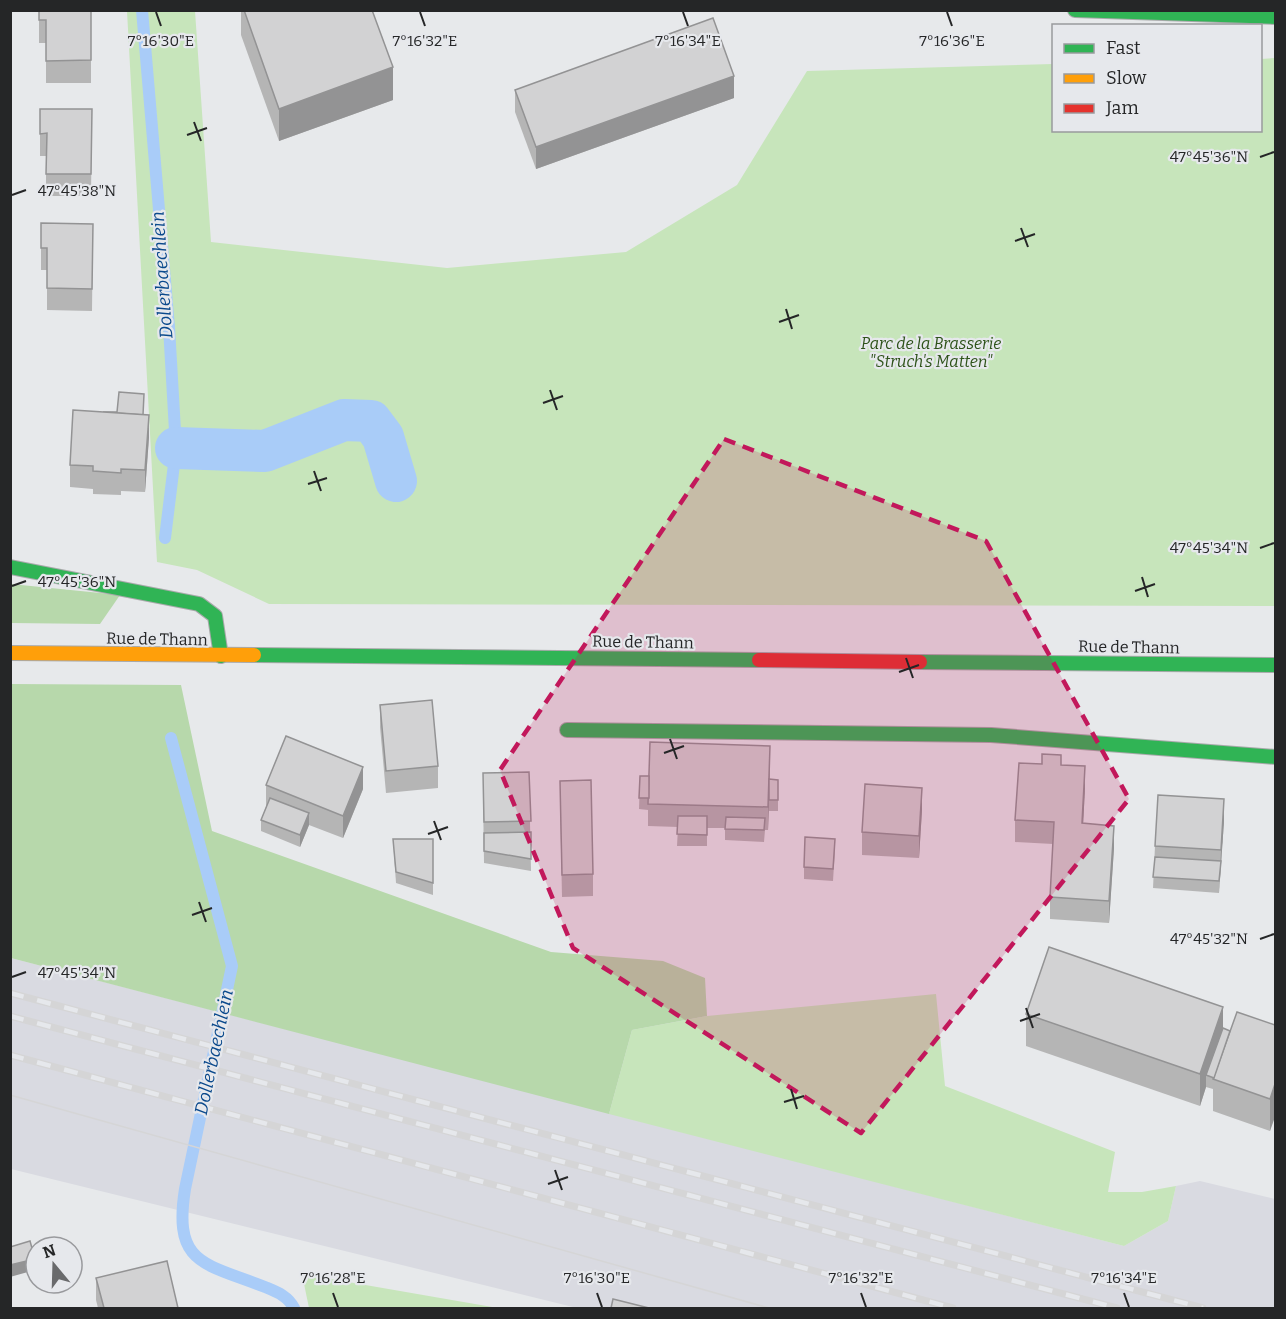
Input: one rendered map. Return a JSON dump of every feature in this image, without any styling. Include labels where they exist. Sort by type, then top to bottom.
[{"type":"main road","points":[[1075,10],[1275,17]]},
{"type":"main road","points":[[10,567],[200,604],[215,616],[221,656]]},
{"type":"main road","name":"Rue de Thann","points":[[10,653],[1275,665]]},
{"type":"main road","points":[[567,730],[991,735],[1275,757]]},
{"type":"highlighted area","points":[[724,439],[986,541],[1129,799],[861,1133],[573,948],[500,770]]},
{"type":"shaded area","points":[[11,958],[1124,1246],[1168,1221],[1176,1186],[1200,1181],[1275,1199],[1275,1308],[577,1308],[11,1169]]},
{"type":"green space","name":"Parc de la Brasserie \"Struch's Matten\"","points":[[127,11],[195,11],[211,242],[447,268],[626,252],[737,185],[807,71],[1052,64],[1052,132],[1262,132],[1262,59],[1275,58],[1275,606],[269,604],[197,570],[157,562]]},
{"type":"green space","points":[[11,584],[120,595],[100,624],[11,623]]},
{"type":"green space","points":[[10,684],[181,685],[212,831],[551,952],[663,961],[705,978],[707,1016],[632,1030],[609,1114],[11,958]]},
{"type":"green space","points":[[936,994],[945,1086],[1115,1152],[1108,1192],[1142,1192],[1176,1186],[1168,1221],[1124,1246],[609,1114],[632,1030],[707,1016]]},
{"type":"green space","points":[[302,1274],[498,1308],[309,1308]]},
{"type":"building","points":[[39,10],[91,10],[91,60],[46,61],[46,20],[39,20]]},
{"type":"building","points":[[244,10],[372,10],[393,67],[279,109]]},
{"type":"building","points":[[713,18],[734,76],[536,147],[515,90]]},
{"type":"building","points":[[40,109],[92,109],[91,174],[46,174],[47,133],[40,134]]},
{"type":"building","points":[[41,223],[93,224],[92,289],[47,288],[47,248],[41,248]]},
{"type":"building","points":[[119,392],[144,394],[143,415],[103,412],[117,412]]},
{"type":"building","points":[[73,410],[149,415],[145,470],[121,469],[121,473],[93,471],[93,466],[70,465]]},
{"type":"building","points":[[432,700],[438,766],[386,771],[380,705]]},
{"type":"building","points":[[286,736],[363,767],[343,816],[266,785]]},
{"type":"building","points":[[650,742],[770,746],[768,807],[648,804]]},
{"type":"building","points":[[1042,754],[1061,755],[1061,765],[1085,766],[1082,823],[1114,826],[1109,901],[1050,897],[1054,822],[1015,820],[1019,763],[1042,764]]},
{"type":"building","points":[[529,772],[531,821],[484,822],[483,773]]},
{"type":"building","points":[[640,776],[649,776],[649,798],[639,798]]},
{"type":"building","points":[[769,779],[778,780],[778,800],[769,800]]},
{"type":"building","points":[[591,780],[593,874],[562,875],[560,781]]},
{"type":"building","points":[[865,784],[922,788],[919,836],[862,832]]},
{"type":"building","points":[[1158,795],[1224,799],[1221,850],[1155,846]]},
{"type":"building","points":[[270,798],[309,813],[300,835],[261,820]]},
{"type":"building","points":[[678,816],[707,816],[707,835],[677,834]]},
{"type":"building","points":[[726,817],[765,818],[764,830],[725,829]]},
{"type":"building","points":[[531,832],[531,859],[484,851],[484,833]]},
{"type":"building","points":[[805,837],[835,839],[833,869],[804,867]]},
{"type":"building","points":[[393,839],[433,839],[433,883],[396,872]]},
{"type":"building","points":[[1155,857],[1221,861],[1219,881],[1153,877]]},
{"type":"building","points":[[1049,947],[1223,1007],[1200,1074],[1026,1014]]},
{"type":"building","points":[[1237,1012],[1275,1025],[1275,1084],[1270,1099],[1213,1079]]},
{"type":"building","points":[[1223,1028],[1230,1031],[1214,1078],[1206,1075]]},
{"type":"building","points":[[24,1243],[24,1262],[10,1265],[10,1247]]},
{"type":"building","points":[[167,1261],[178,1308],[104,1308],[96,1278]]},
{"type":"building","points":[[613,1299],[649,1308],[611,1308]]},
{"type":"waterway","name":"Dollerbaechlein","points":[[142,10],[169,327],[176,448],[165,538]]},
{"type":"waterway","points":[[176,448],[265,451],[344,420],[371,421],[383,437],[396,481]]},
{"type":"waterway","name":"Dollerbaechlein","points":[[171,738],[232,966],[185,1189],[182,1214],[184,1233],[189,1247],[198,1258],[225,1272],[278,1293],[289,1300],[294,1308]]},
{"type":"tram line","points":[[10,1095],[769,1308]]},
{"type":"railway","points":[[10,993],[1203,1308]]},
{"type":"railway","points":[[10,1016],[1117,1308]]},
{"type":"railway","points":[[10,1055],[953,1308]]},
{"type":"traffic: fast","points":[[1075,10],[1276,17]]},
{"type":"traffic: fast","points":[[10,567],[199,604],[215,616],[221,656]]},
{"type":"traffic: fast","points":[[254,655],[759,660]]},
{"type":"traffic: fast","points":[[920,662],[1276,665]]},
{"type":"traffic: fast","points":[[567,730],[991,735],[1276,757]]},
{"type":"traffic: slow","points":[[10,653],[254,655]]},
{"type":"traffic: jam","points":[[759,660],[920,662]]}]
